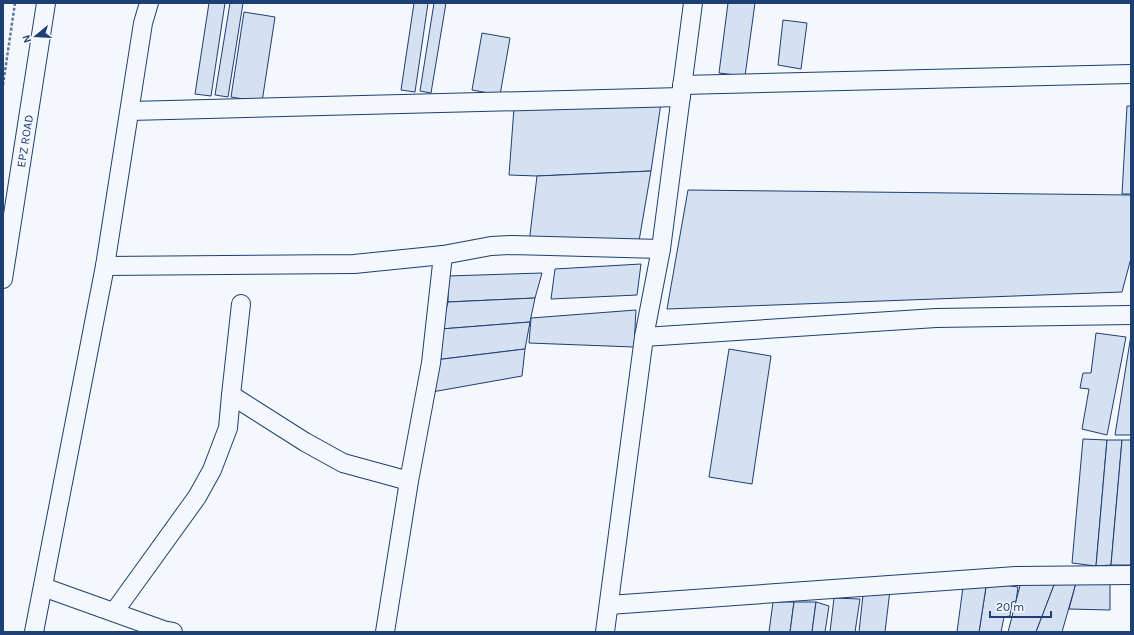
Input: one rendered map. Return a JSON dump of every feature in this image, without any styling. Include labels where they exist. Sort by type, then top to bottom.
[{"type":"street","name":"EPZ ROAD","points":[[3,279],[46,3]]},
{"type":"street","points":[[34,632],[105,266],[143,23],[149,3]]},
{"type":"street","points":[[605,632],[644,337],[661,249],[693,3]]},
{"type":"street","points":[[130,111],[1131,74]]},
{"type":"street","points":[[105,266],[354,264],[443,255],[491,246],[512,244],[661,249]]},
{"type":"street","points":[[385,632],[409,481],[431,363],[443,255]]},
{"type":"street","points":[[114,612],[197,497],[212,470],[228,428],[241,304]]},
{"type":"street","points":[[644,337],[936,318],[1131,315]]},
{"type":"street","points":[[231,395],[305,442],[343,463],[409,481]]},
{"type":"street","points":[[609,604],[1016,576],[1131,575]]},
{"type":"street","points":[[43,587],[163,630],[173,632]]},
{"type":"path","points":[[3,85],[15,3]]},
{"type":"building","points":[[209,3],[225,3],[211,96],[195,94]]},
{"type":"building","points":[[230,3],[243,3],[228,97],[215,95]]},
{"type":"building","points":[[414,3],[428,3],[415,92],[401,90]]},
{"type":"building","points":[[434,3],[446,3],[431,93],[420,91]]},
{"type":"building","points":[[728,3],[755,3],[745,76],[719,73]]},
{"type":"building","points":[[244,12],[275,17],[262,102],[231,97]]},
{"type":"building","points":[[783,20],[807,23],[801,69],[778,65]]},
{"type":"building","points":[[482,33],[510,38],[500,95],[472,90]]},
{"type":"building","points":[[661,103],[651,171],[537,176],[509,175],[514,108]]},
{"type":"building","points":[[1127,106],[1131,106],[1131,194],[1122,194]]},
{"type":"building","points":[[651,171],[639,241],[529,243],[537,176]]},
{"type":"building","points":[[688,190],[1131,195],[1131,258],[1122,292],[667,309]]},
{"type":"building","points":[[641,264],[637,295],[551,299],[555,269]]},
{"type":"building","points":[[542,273],[535,298],[448,302],[448,276]]},
{"type":"building","points":[[535,298],[530,322],[441,329],[448,302]]},
{"type":"building","points":[[636,310],[634,347],[529,343],[531,318]]},
{"type":"building","points":[[530,322],[525,349],[435,360],[441,329]]},
{"type":"building","points":[[1096,333],[1126,337],[1107,435],[1082,429],[1089,389],[1080,388],[1083,373],[1091,373]]},
{"type":"building","points":[[1131,335],[1131,435],[1115,435]]},
{"type":"building","points":[[525,349],[522,376],[432,392],[435,360]]},
{"type":"building","points":[[729,349],[771,356],[752,484],[709,477]]},
{"type":"building","points":[[1083,439],[1107,440],[1096,566],[1072,563]]},
{"type":"building","points":[[1107,440],[1122,440],[1111,565],[1096,566]]},
{"type":"building","points":[[1122,440],[1131,440],[1131,565],[1111,565]]},
{"type":"building","points":[[1022,578],[1054,585],[1036,632],[1008,632]]},
{"type":"building","points":[[1076,583],[1062,632],[1036,632],[1054,585]]},
{"type":"building","points":[[1076,583],[1110,583],[1110,610],[1069,609]]},
{"type":"building","points":[[1003,585],[1018,587],[1016,601],[1012,602],[1010,616],[1004,617],[1001,632],[979,632],[986,587]]},
{"type":"building","points":[[963,587],[986,587],[979,632],[957,632]]},
{"type":"building","points":[[890,590],[885,632],[859,632],[863,595]]},
{"type":"building","points":[[834,598],[860,599],[855,632],[830,632]]},
{"type":"building","points":[[773,602],[794,602],[790,632],[769,632]]},
{"type":"building","points":[[794,602],[816,602],[812,632],[790,632]]},
{"type":"building","points":[[816,602],[829,606],[825,632],[812,632]]}]
